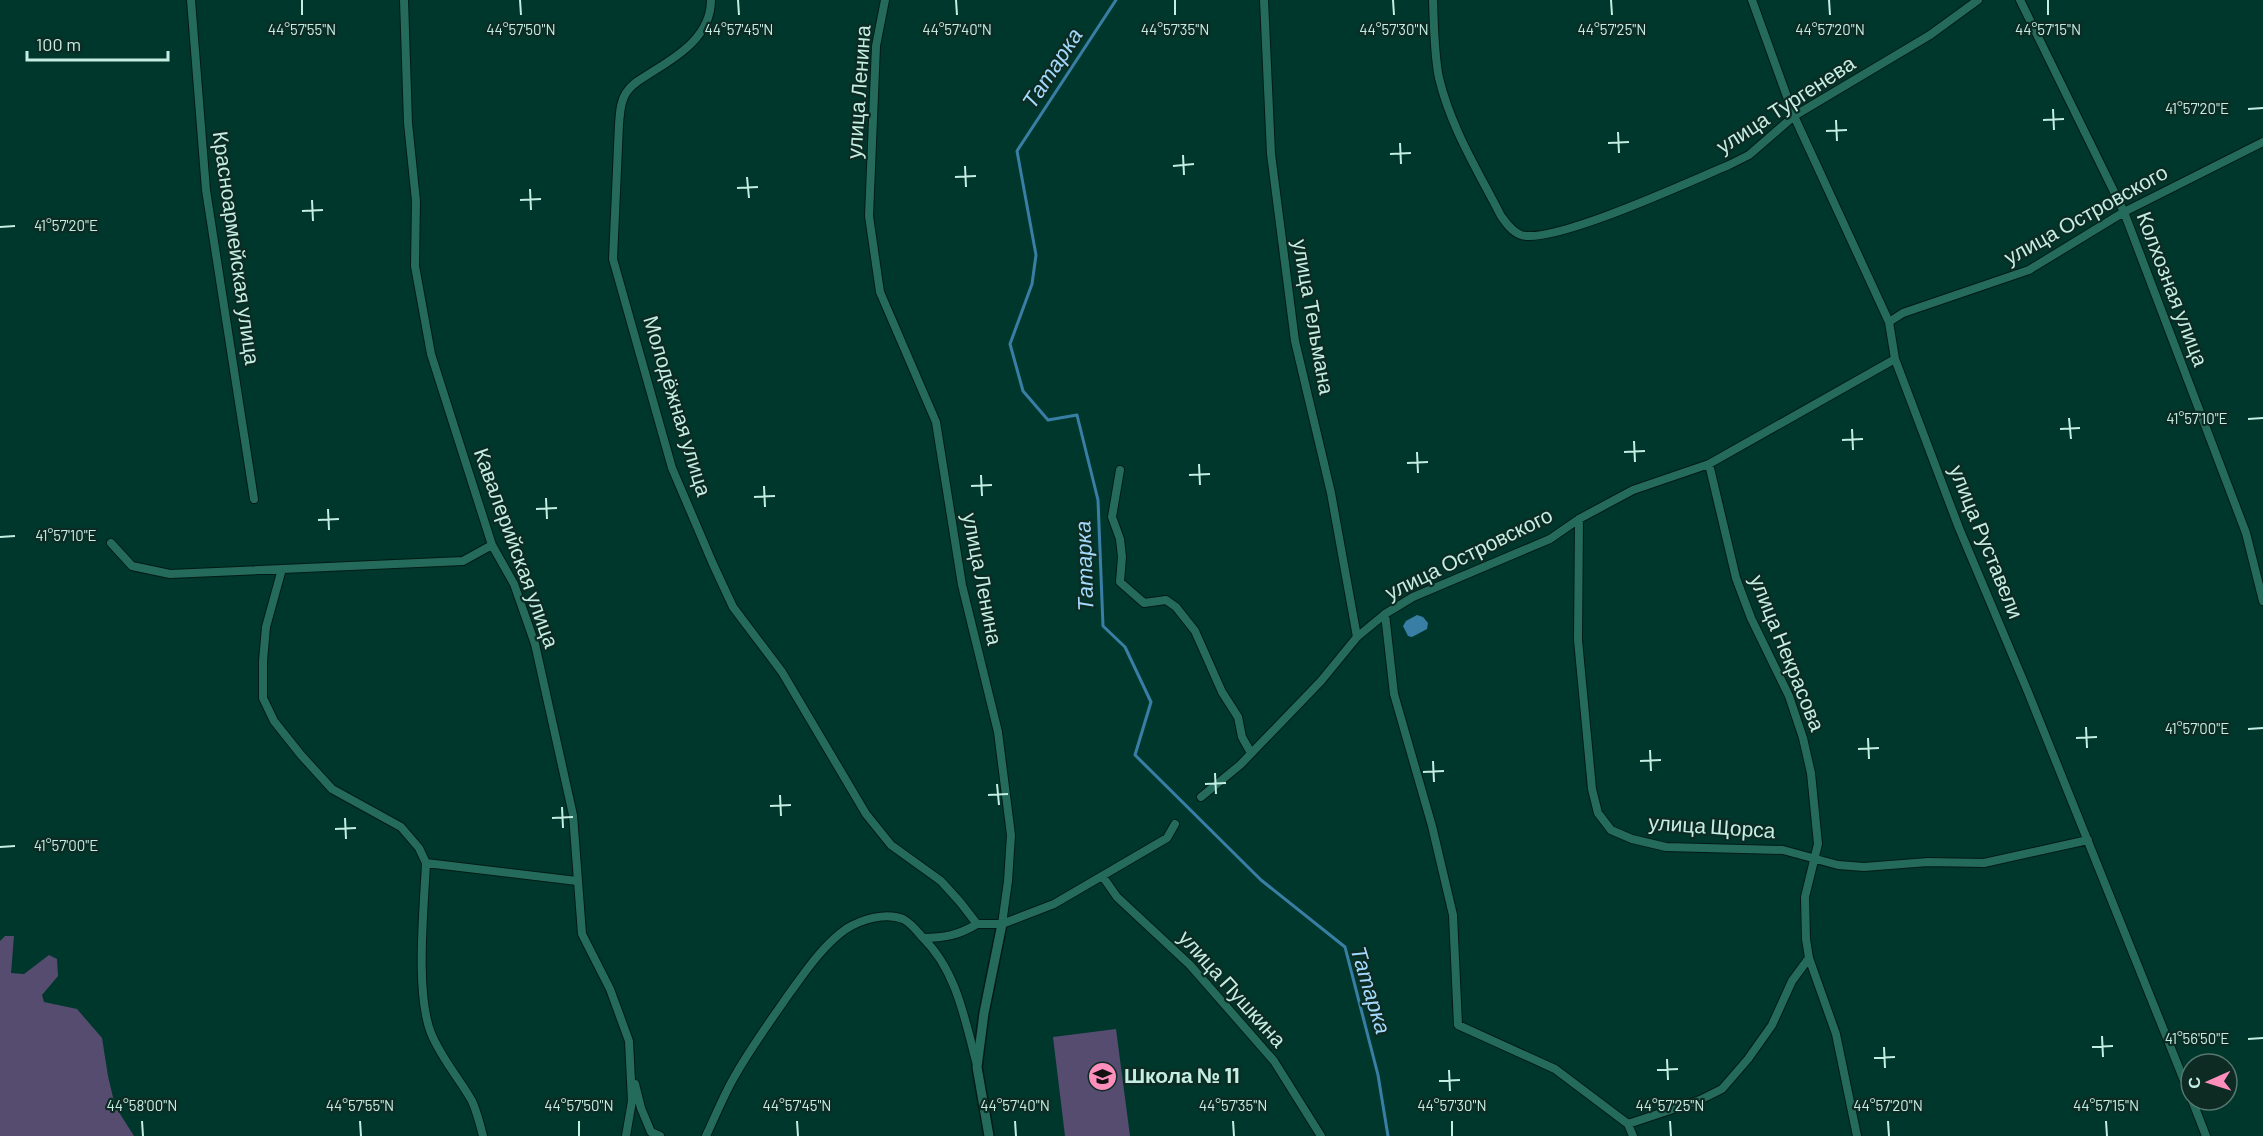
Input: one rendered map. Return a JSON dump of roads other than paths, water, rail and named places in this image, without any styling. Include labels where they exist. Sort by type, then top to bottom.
[{"type":"street","name":"Красноармейская улица","points":[[191,0],[206,190],[254,499]]},
{"type":"street","name":"Кавалерийская улица","points":[[404,0],[408,123],[416,201],[416,266],[431,354],[492,545],[514,584],[535,644],[573,815],[582,934],[610,989],[629,1041],[632,1101],[626,1136]]},
{"type":"street","name":"Молодёжная улица","points":[[711,0],[703,29],[693,44],[634,84],[626,93],[621,106],[619,124],[613,259],[672,468],[733,607],[782,672],[866,814],[891,845],[941,882],[977,924]]},
{"type":"street","name":"улица Ленина","points":[[885,0],[876,46],[869,216],[880,292],[936,422],[962,585],[998,732],[1011,835],[1002,924],[984,1013],[977,1067],[989,1136]]},
{"type":"street","name":"улица Тельмана","points":[[1264,0],[1270,154],[1295,341],[1331,493],[1356,637]]},
{"type":"street","name":"улица Тургенева","points":[[1433,0],[1439,77],[1451,117],[1501,216],[1520,235],[1531,236],[1556,232],[1598,220],[1749,155],[1794,116],[1930,35],[1978,0]]},
{"type":"street","name":"улица Руставели","points":[[1752,0],[1794,116],[1888,322],[1895,359],[1959,528],[2088,840],[2179,1069]]},
{"type":"street","name":"Колхозная улица","points":[[2020,0],[2124,212],[2246,533],[2263,601]]},
{"type":"street","name":"улица Островского","points":[[1888,322],[1903,313],[2029,270],[2124,212],[2263,142]]},
{"type":"street","name":"улица Островского","points":[[1201,797],[1240,765],[1321,681],[1356,637],[1385,614],[1413,597],[1550,539],[1579,519],[1633,490],[1709,464],[1895,359]]},
{"type":"street","name":"улица Некрасова","points":[[1709,464],[1736,578],[1751,618],[1789,696],[1803,738],[1811,773],[1818,844],[1805,897],[1806,939],[1809,958],[1836,1034],[1857,1136]]},
{"type":"street","points":[[1120,470],[1113,517],[1120,539],[1122,557],[1120,582],[1144,603],[1166,600],[1171,603],[1196,631],[1222,692],[1238,717],[1242,737],[1251,753]]},
{"type":"street","name":"улица Щорса","points":[[1579,519],[1578,640],[1593,789],[1598,813],[1611,830],[1632,839],[1666,847],[1783,850],[1813,860],[1864,867],[1928,862],[1984,863],[2088,840]]},
{"type":"street","points":[[111,543],[132,566],[170,574],[463,561],[492,545]]},
{"type":"street","points":[[282,569],[266,627],[262,662],[263,699],[274,721],[332,789],[401,827],[419,848],[426,863],[422,973],[430,1032],[472,1101],[483,1136]]},
{"type":"street","points":[[1385,614],[1394,694],[1432,826],[1453,915],[1458,1025],[1555,1069],[1628,1124],[1633,1136]]},
{"type":"street","points":[[923,938],[955,935],[977,924],[1002,924],[1054,904],[1167,838],[1175,824]]},
{"type":"street","points":[[426,863],[577,881]]},
{"type":"street","name":"улица Пушкина","points":[[1103,877],[1117,897],[1190,965],[1274,1061],[1321,1136]]},
{"type":"street","points":[[706,1136],[735,1075],[806,971],[831,942],[846,929],[863,921],[880,917],[906,920],[934,949],[949,974],[959,1000],[977,1067]]},
{"type":"street","points":[[1628,1124],[1700,1100],[1722,1089],[1772,1025],[1792,981],[1809,958]]},
{"type":"street","points":[[632,1074],[641,1108],[651,1132],[660,1136]]},
{"type":"street","name":"улица Руставели","points":[[2196,1112],[2206,1136]]},
{"type":"water","points":[[1417,615],[1423,617],[1428,623],[1427,629],[1412,637],[1408,636],[1403,626],[1406,621]]},
{"type":"waterway","name":"Татарка","points":[[1116,0],[1017,151],[1036,255],[1032,284],[1010,344],[1023,391],[1048,420],[1077,415],[1098,500],[1103,626],[1125,647],[1151,702],[1135,755],[1261,880],[1345,947],[1378,1075],[1388,1136]]},
{"type":"place","name":"Школа № 11","points":[[1103,1076]]}]
